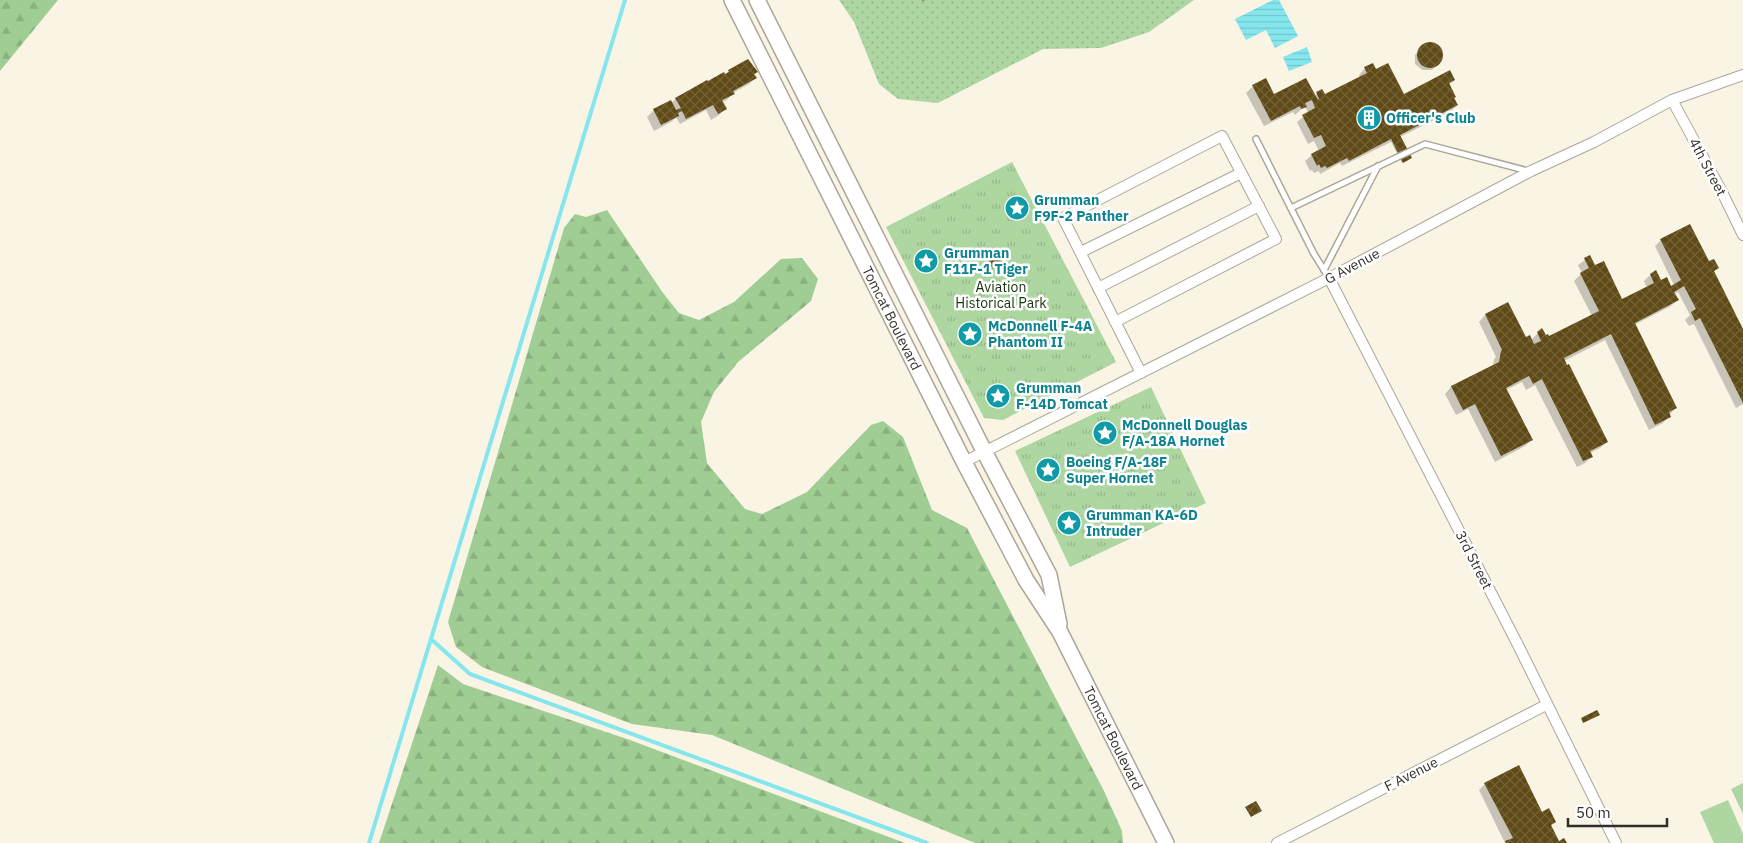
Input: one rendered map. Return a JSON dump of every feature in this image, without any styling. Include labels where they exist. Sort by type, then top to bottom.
[{"type":"main road","name":"Tomcat Boulevard","points":[[732,0],[964,462],[1026,580],[1060,632],[1166,843]]},
{"type":"main road","name":"Tomcat Boulevard","points":[[757,0],[984,451],[1049,575],[1060,632]]},
{"type":"street","name":"G Avenue","points":[[964,462],[1141,373],[1327,274],[1531,171],[1594,142],[1672,100],[1743,75]]},
{"type":"street","name":"4th Street","points":[[1672,100],[1743,235]]},
{"type":"street","points":[[1116,322],[1276,240],[1222,136],[1063,218],[1141,373]]},
{"type":"street","points":[[1081,252],[1241,172]]},
{"type":"street","points":[[1098,288],[1259,206]]},
{"type":"street","name":"3rd Street","points":[[1327,274],[1515,639],[1616,843]]},
{"type":"street","name":"F Avenue","points":[[1277,843],[1546,704]]},
{"type":"lane","points":[[1256,139],[1314,254],[1327,274]]},
{"type":"lane","points":[[1291,208],[1425,144],[1531,171]]},
{"type":"lane","points":[[1327,274],[1379,166]]},
{"type":"green space","points":[[0,0],[58,0],[0,71]]},
{"type":"green space","points":[[839,0],[1194,0],[1149,32],[1101,48],[1043,49],[938,103],[898,99],[879,84],[854,22]]},
{"type":"green space","name":"Aviation Historical Park","points":[[1012,162],[1116,362],[1003,420],[984,418],[886,227]]},
{"type":"green space","points":[[607,210],[663,293],[679,313],[699,320],[734,302],[781,259],[802,258],[818,279],[811,301],[738,362],[714,392],[701,422],[707,463],[745,509],[762,514],[807,492],[871,425],[883,421],[903,437],[932,510],[967,528],[1104,791],[1122,831],[1123,843],[975,843],[712,735],[632,724],[482,667],[456,647],[448,622],[564,228],[575,214],[586,217]]},
{"type":"green space","points":[[1151,387],[1206,503],[1070,567],[1015,451]]},
{"type":"green space","points":[[438,665],[463,684],[630,740],[905,843],[379,843]]},
{"type":"green space","points":[[1743,783],[1743,814],[1731,789]]},
{"type":"green space","points":[[1728,800],[1743,834],[1743,843],[1714,843],[1700,812]]},
{"type":"water","points":[[1273,0],[1279,0],[1298,36],[1275,48],[1266,30],[1246,40],[1235,19]]},
{"type":"water","points":[[1307,47],[1312,62],[1289,71],[1283,57]]},
{"type":"building","points":[[1430,42],[1439,46],[1443,55],[1439,64],[1430,68],[1421,64],[1417,55],[1421,46]]},
{"type":"building","points":[[748,59],[758,72],[754,74],[757,78],[733,91],[735,94],[722,100],[727,109],[718,114],[713,105],[686,119],[682,111],[678,113],[679,116],[661,125],[653,109],[671,100],[676,110],[681,108],[675,98],[707,80],[724,72],[725,74],[729,72],[728,70]]},
{"type":"building","name":"Officer's Club","points":[[1373,63],[1376,69],[1388,63],[1404,94],[1450,70],[1455,80],[1449,83],[1458,105],[1400,135],[1412,158],[1403,163],[1391,139],[1349,161],[1347,158],[1327,168],[1325,166],[1321,168],[1319,164],[1317,166],[1311,154],[1326,146],[1321,135],[1314,138],[1302,115],[1315,108],[1312,100],[1305,103],[1307,107],[1301,109],[1300,106],[1271,121],[1252,85],[1266,78],[1274,94],[1306,78],[1318,100],[1316,92],[1322,89],[1325,94],[1367,73],[1364,67]]},
{"type":"building","points":[[1690,224],[1709,261],[1714,259],[1719,268],[1714,271],[1743,329],[1743,403],[1700,318],[1695,321],[1691,312],[1696,309],[1684,286],[1674,292],[1679,300],[1635,323],[1677,408],[1669,412],[1671,417],[1655,425],[1611,334],[1564,358],[1567,365],[1569,364],[1608,442],[1590,451],[1593,457],[1583,461],[1542,379],[1533,384],[1529,376],[1506,388],[1533,440],[1501,456],[1475,404],[1463,410],[1451,386],[1499,362],[1502,350],[1485,314],[1508,302],[1526,337],[1530,335],[1534,344],[1541,341],[1537,332],[1542,328],[1546,335],[1548,334],[1549,336],[1599,311],[1580,273],[1589,268],[1584,258],[1590,255],[1595,265],[1604,261],[1622,299],[1654,283],[1650,274],[1656,270],[1661,280],[1667,277],[1671,286],[1681,280],[1660,239]]},
{"type":"building","points":[[999,253],[1004,259],[993,269],[988,262]]},
{"type":"building","points":[[1597,710],[1600,715],[1583,723],[1581,718]]},
{"type":"building","points":[[1519,765],[1542,812],[1549,808],[1556,822],[1551,825],[1559,841],[1564,838],[1567,843],[1506,843],[1505,841],[1513,838],[1484,783]]},
{"type":"building","points":[[1256,801],[1262,811],[1251,817],[1245,807]]},
{"type":"waterway","points":[[369,843],[625,0]]},
{"type":"waterway","points":[[431,639],[470,674],[927,843]]},
{"type":"place","name":"Officer's Club","points":[[1369,118]]},
{"type":"place","name":"Grumman F9F-2 Panther","points":[[1017,208]]},
{"type":"place","name":"Grumman F11F-1 Tiger","points":[[926,261]]},
{"type":"place","name":"McDonnell F-4A Phantom II","points":[[970,334]]},
{"type":"place","name":"Grumman F-14D Tomcat","points":[[998,396]]},
{"type":"place","name":"McDonnell Douglas F/A-18A Hornet","points":[[1105,433]]},
{"type":"place","name":"Boeing F/A-18F Super Hornet","points":[[1048,470]]},
{"type":"place","name":"Grumman KA-6D Intruder","points":[[1069,523]]}]
